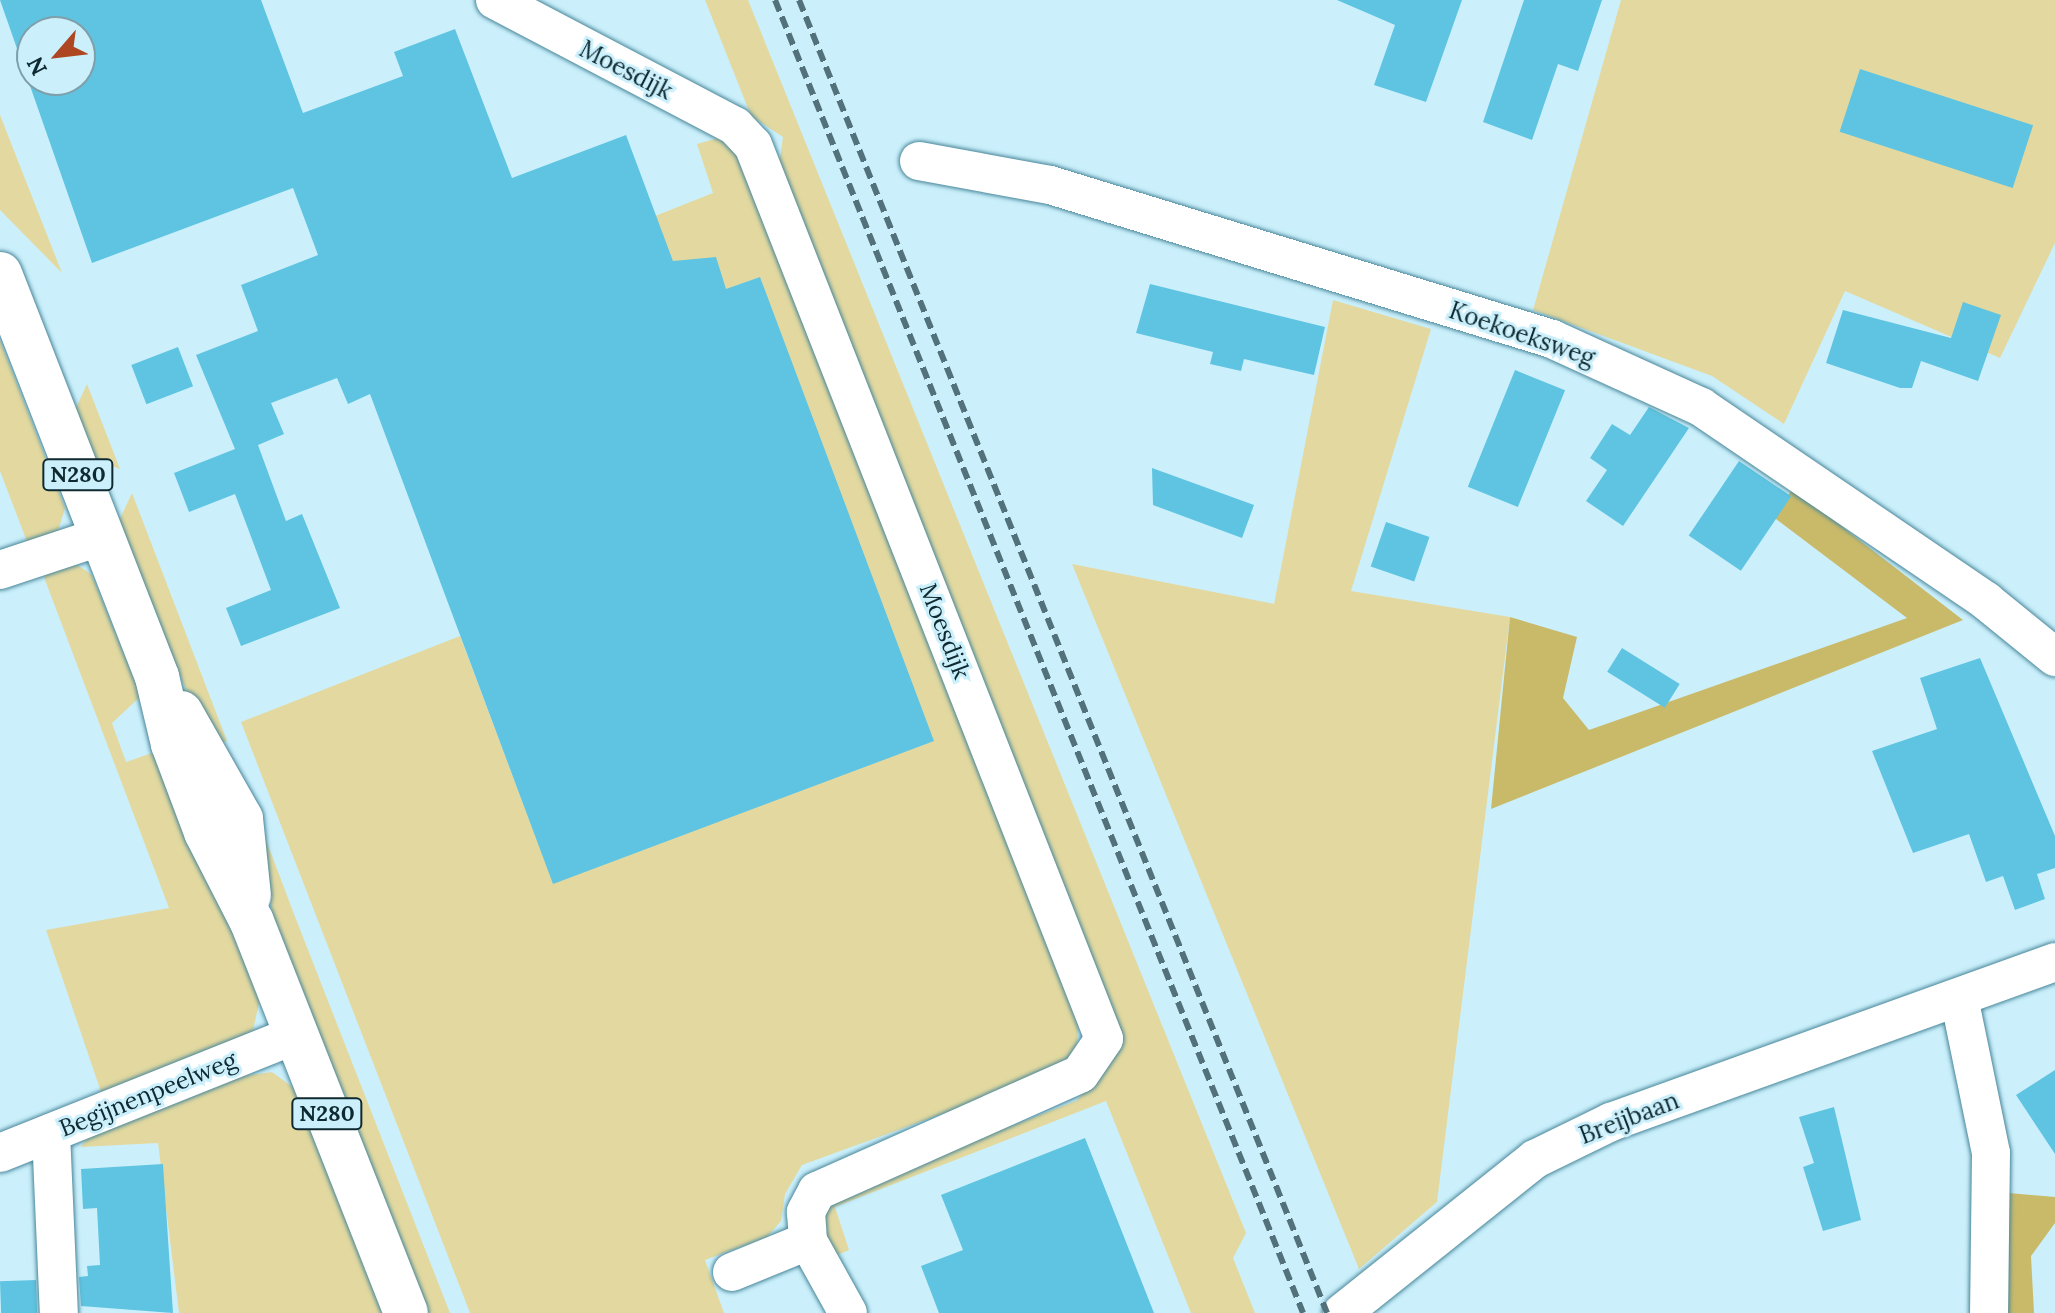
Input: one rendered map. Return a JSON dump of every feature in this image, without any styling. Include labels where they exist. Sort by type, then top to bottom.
[{"type":"main road","name":"N280","points":[[0,274],[157,677],[173,744],[206,832],[252,922],[406,1313]]},
{"type":"street","name":"Moesdijk","points":[[495,0],[735,126],[774,196],[1104,1039],[1080,1074],[817,1191],[806,1212],[808,1241]]},
{"type":"street","points":[[735,126],[776,143]]},
{"type":"street","name":"Koekoeksweg","points":[[919,161],[1050,185],[1552,339],[1701,407],[1986,601],[2055,657]]},
{"type":"street","points":[[0,570],[102,536]]},
{"type":"street","name":"Breijbaan","points":[[1342,1313],[1535,1159],[1611,1122],[1960,1002],[2055,962]]},
{"type":"street","points":[[1960,1002],[1991,1153],[1989,1313]]},
{"type":"street","name":"Begijnenpeelweg","points":[[0,1153],[295,1035]]},
{"type":"street","points":[[51,1133],[59,1313]]},
{"type":"street","points":[[732,1272],[808,1241],[848,1313]]},
{"type":"shaded area","points":[[705,0],[748,0],[1246,1233],[1233,1258],[1255,1313],[1191,1313],[1106,1101],[835,1207],[849,1250],[835,1256],[818,1234],[832,1195],[1076,1101],[1110,1061],[777,181],[783,137],[751,116]]},
{"type":"shaded area","points":[[1621,0],[2055,0],[2055,243],[2000,358],[1845,291],[1784,424],[1712,376],[1533,310]]},
{"type":"shaded area","points":[[0,115],[62,273],[0,210]]},
{"type":"shaded area","points":[[718,138],[752,167],[1080,1015],[1076,1049],[1060,1071],[802,1165],[785,1194],[781,1221],[767,1237],[705,1260],[724,1313],[470,1313],[241,722],[460,636],[553,883],[760,277],[689,303],[655,216],[713,193],[697,144]]},
{"type":"shaded area","points":[[1333,300],[1431,329],[1351,591],[1510,617],[1437,1202],[1359,1269],[1072,564],[1274,604]]},
{"type":"shaded area","points":[[0,340],[65,508],[58,531],[29,547],[0,471]]},
{"type":"shaded area","points":[[87,384],[120,469],[94,459],[74,412]]},
{"type":"shaded area","points":[[1793,489],[1963,620],[1491,809],[1510,617],[1577,637],[1563,698],[1589,730],[1907,618],[1772,516]]},
{"type":"shaded area","points":[[132,493],[227,741],[219,744],[192,705],[118,523]]},
{"type":"shaded area","points":[[76,564],[92,575],[141,696],[112,723],[126,762],[152,753],[170,763],[260,999],[253,1030],[233,1045],[101,1092],[46,930],[169,908],[42,572]]},
{"type":"shaded area","points":[[266,840],[450,1313],[427,1313],[274,921],[258,843]]},
{"type":"shaded area","points":[[272,1072],[298,1091],[385,1313],[179,1313],[158,1143],[81,1147],[89,1135],[243,1076]]},
{"type":"shaded area","points":[[2009,1193],[2055,1197],[2055,1223],[2031,1256],[2034,1313],[2008,1313]]},
{"type":"building","points":[[0,0],[261,0],[303,113],[403,76],[394,52],[455,29],[512,178],[626,135],[673,261],[716,257],[726,289],[760,277],[934,741],[553,884],[370,394],[348,404],[337,378],[271,403],[284,434],[258,445],[286,521],[302,514],[340,608],[241,646],[226,608],[271,590],[235,494],[189,512],[174,473],[235,449],[196,355],[258,331],[241,285],[318,255],[293,188],[92,263],[34,96],[96,96],[96,16],[16,16],[16,46]]},
{"type":"building","points":[[1337,0],[1462,0],[1426,102],[1374,85],[1395,25]]},
{"type":"building","points":[[1524,0],[1602,0],[1578,71],[1558,64],[1532,140],[1483,122]]},
{"type":"building","points":[[1860,69],[2033,125],[2013,188],[1840,132]]},
{"type":"building","points":[[1150,284],[1325,327],[1314,375],[1244,359],[1241,371],[1210,364],[1213,352],[1136,333]]},
{"type":"building","points":[[1963,302],[2001,315],[1978,381],[1921,361],[1912,388],[1900,388],[1826,363],[1843,310],[1951,338]]},
{"type":"building","points":[[178,347],[193,386],[146,404],[131,365]]},
{"type":"building","points":[[1515,370],[1565,390],[1518,507],[1468,487]]},
{"type":"building","points":[[1649,407],[1689,428],[1623,526],[1586,501],[1607,470],[1590,458],[1612,424],[1630,435]]},
{"type":"building","points":[[1739,461],[1791,496],[1741,571],[1689,536]]},
{"type":"building","points":[[1152,468],[1254,505],[1242,538],[1153,505]]},
{"type":"building","points":[[1386,522],[1429,537],[1414,581],[1371,566]]},
{"type":"building","points":[[1622,648],[1680,684],[1665,708],[1607,672]]},
{"type":"building","points":[[1980,658],[2055,836],[2055,868],[2037,874],[2045,899],[2015,910],[2003,876],[1986,882],[1969,834],[1913,853],[1872,751],[1937,729],[1920,678]]},
{"type":"building","points":[[2055,1070],[2055,1154],[2016,1095]]},
{"type":"building","points":[[1834,1107],[1861,1220],[1823,1231],[1803,1167],[1814,1163],[1799,1117]]},
{"type":"building","points":[[1085,1138],[1154,1313],[939,1313],[921,1266],[963,1250],[941,1195]]},
{"type":"building","points":[[163,1164],[173,1313],[81,1306],[79,1277],[88,1276],[87,1266],[100,1265],[97,1208],[83,1209],[81,1169]]},
{"type":"building","points":[[36,1280],[37,1313],[1,1313],[0,1281]]},
{"type":"railway","points":[[775,0],[1303,1313]]},
{"type":"railway","points":[[799,0],[1327,1313]]}]
